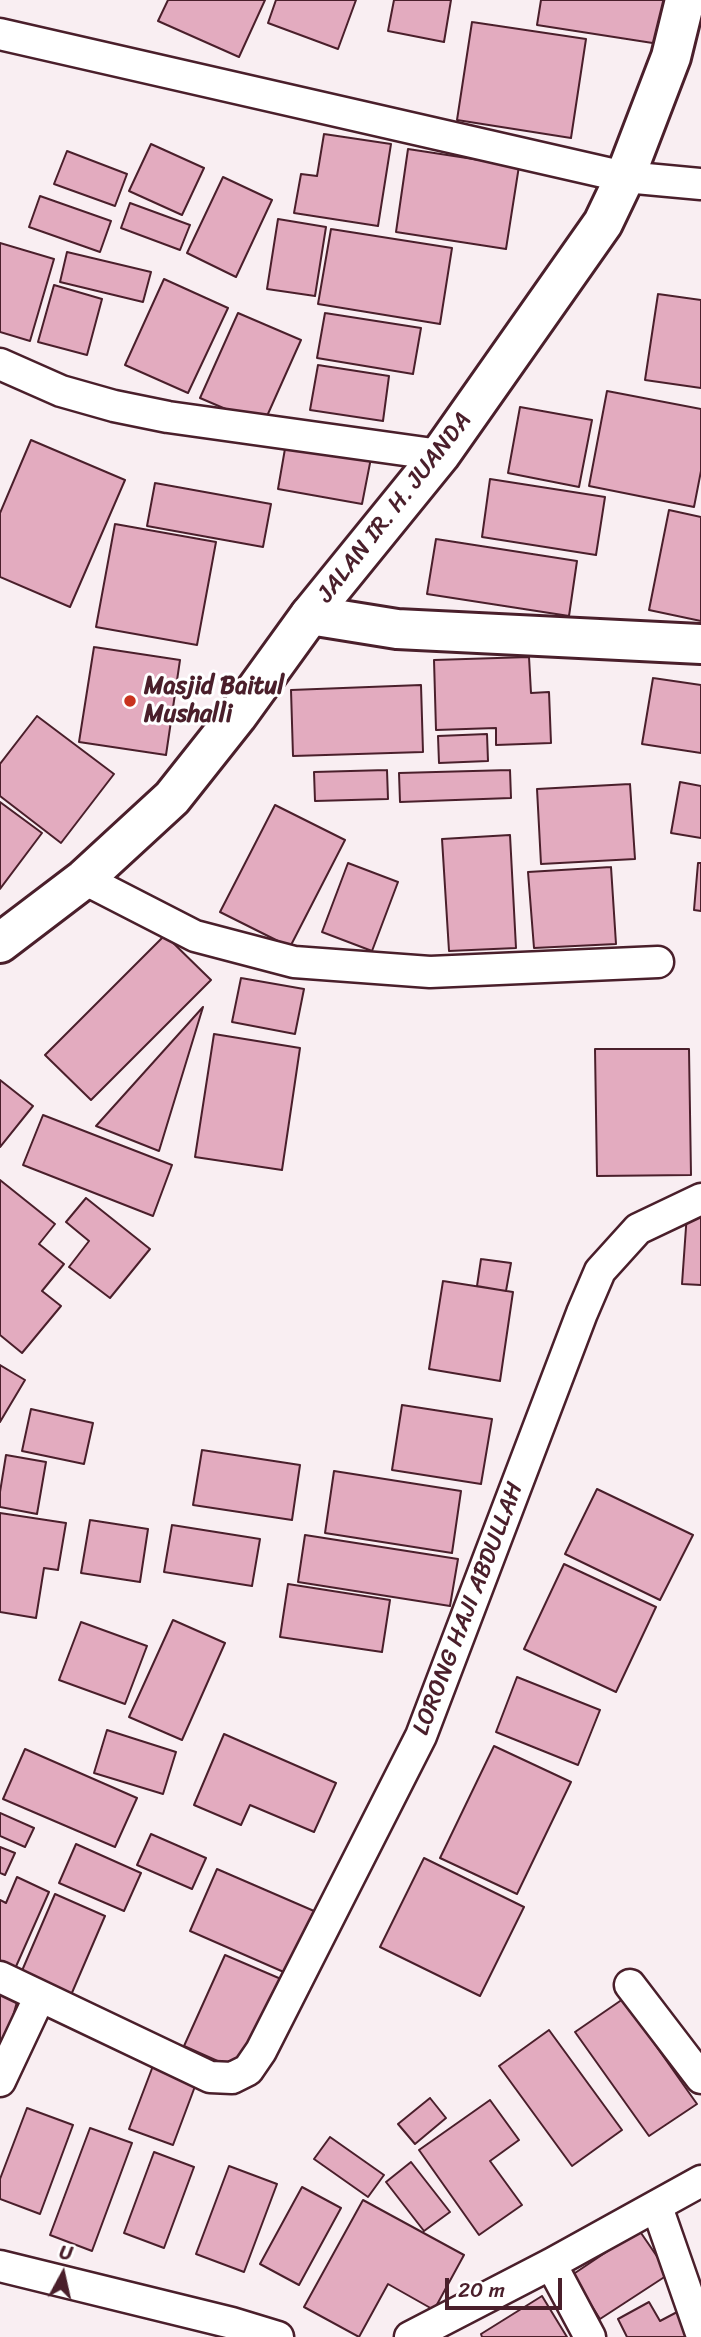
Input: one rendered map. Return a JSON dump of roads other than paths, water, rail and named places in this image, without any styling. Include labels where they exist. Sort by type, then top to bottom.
[{"type":"main road","name":"JALAN IR. H. JUANDA","points":[[0,943],[84,879],[172,798],[237,716],[310,615],[440,455],[603,223],[625,177],[671,57],[685,0]]},
{"type":"main road","points":[[310,615],[397,629],[701,644]]},
{"type":"street","points":[[0,34],[625,177],[701,184]]},
{"type":"street","points":[[0,364],[61,391],[114,406],[169,417],[440,455]]},
{"type":"street","points":[[84,879],[195,936],[294,962],[430,972],[658,962]]},
{"type":"street","name":"LORONG HAJI ABDULLAH","points":[[0,1977],[209,2077],[232,2078],[248,2070],[261,2051],[421,1736],[600,1271],[638,1229],[701,1199]]},
{"type":"street","points":[[630,1984],[701,2078]]},
{"type":"street","points":[[0,2081],[40,1996]]},
{"type":"street","points":[[410,2337],[551,2264],[701,2181]]},
{"type":"street","points":[[657,2207],[701,2333]]},
{"type":"street","points":[[551,2264],[590,2337]]},
{"type":"street","points":[[0,2266],[232,2323],[278,2337]]},
{"type":"place","name":"Masjid Baitul Mushalli","points":[[130,701]]}]
